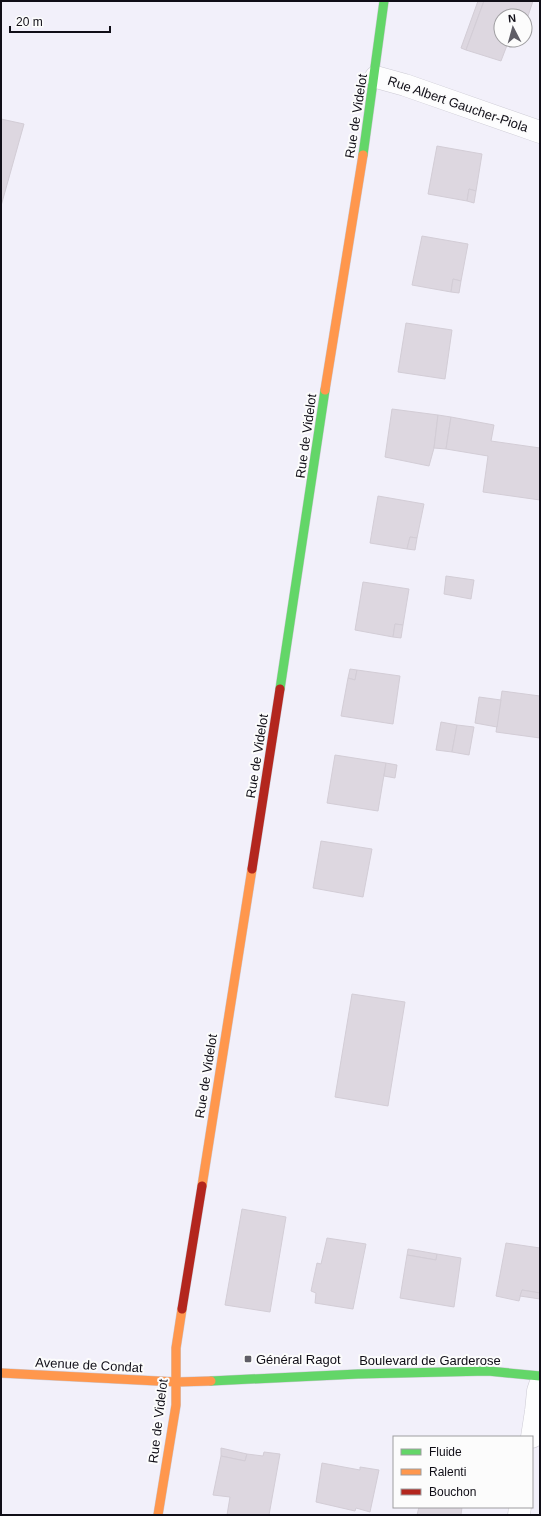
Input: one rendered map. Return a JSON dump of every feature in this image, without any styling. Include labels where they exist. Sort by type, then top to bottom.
[{"type":"street","name":"Rue de Videlot","points":[[158,1515],[174,1418],[177,1382],[176,1348],[285,664],[331,356],[376,77],[384,1]]},
{"type":"street","name":"Rue Albert Gaucher-Piola","points":[[376,77],[404,85],[540,132]]},
{"type":"street","name":"Boulevard de Garderose","points":[[177,1382],[358,1374],[488,1371],[540,1376]]},
{"type":"street","name":"Avenue de Condat","points":[[1,1374],[177,1382]]},
{"type":"street","points":[[532,1436],[538,1390],[540,1385]]},
{"type":"building","points":[[478,1],[484,1],[466,50],[461,48]]},
{"type":"building","points":[[484,1],[533,1],[531,8],[493,8],[493,48],[506,48],[501,61],[466,50]]},
{"type":"building","points":[[1,119],[24,124],[1,206]]},
{"type":"building","points":[[437,146],[482,154],[476,191],[469,189],[467,201],[428,194]]},
{"type":"building","points":[[469,189],[476,191],[474,203],[467,201]]},
{"type":"building","points":[[422,236],[468,244],[461,281],[453,279],[451,292],[412,285]]},
{"type":"building","points":[[453,279],[461,281],[459,293],[451,292]]},
{"type":"building","points":[[406,323],[452,330],[445,379],[398,372]]},
{"type":"building","points":[[392,409],[438,415],[434,448],[429,466],[385,457]]},
{"type":"building","points":[[438,415],[451,417],[446,449],[434,448]]},
{"type":"building","points":[[451,417],[494,425],[491,441],[540,448],[540,500],[483,492],[488,456],[446,449]]},
{"type":"building","points":[[378,496],[424,504],[417,538],[410,537],[407,549],[370,543]]},
{"type":"building","points":[[410,537],[417,538],[415,550],[407,549]]},
{"type":"building","points":[[446,576],[474,580],[471,599],[444,594]]},
{"type":"building","points":[[363,582],[409,589],[403,625],[395,624],[393,637],[355,630]]},
{"type":"building","points":[[395,624],[403,625],[401,638],[393,637]]},
{"type":"building","points":[[350,669],[357,670],[355,680],[348,678]]},
{"type":"building","points":[[357,670],[400,676],[393,724],[341,716],[348,678],[355,680]]},
{"type":"building","points":[[502,691],[540,696],[540,738],[496,732]]},
{"type":"building","points":[[479,697],[501,700],[497,727],[475,723]]},
{"type":"building","points":[[441,722],[457,725],[452,752],[436,750]]},
{"type":"building","points":[[457,725],[474,727],[469,755],[452,752]]},
{"type":"building","points":[[335,755],[386,763],[378,811],[327,803]]},
{"type":"building","points":[[386,763],[397,765],[395,778],[384,776]]},
{"type":"building","points":[[321,841],[372,849],[363,897],[313,888]]},
{"type":"building","points":[[352,994],[405,1002],[388,1106],[335,1097]]},
{"type":"building","points":[[242,1209],[286,1217],[270,1312],[225,1305]]},
{"type":"building","points":[[327,1238],[366,1244],[353,1309],[315,1303],[316,1293],[311,1291],[317,1263],[321,1264]]},
{"type":"building","points":[[506,1243],[540,1248],[540,1293],[522,1290],[519,1301],[496,1296]]},
{"type":"building","points":[[408,1249],[437,1254],[436,1260],[407,1255]]},
{"type":"building","points":[[437,1254],[461,1258],[454,1307],[400,1298],[407,1255],[436,1260]]},
{"type":"building","points":[[522,1290],[540,1293],[540,1299],[520,1296]]},
{"type":"building","points":[[221,1448],[247,1454],[245,1461],[221,1456]]},
{"type":"building","points":[[264,1452],[280,1454],[269,1515],[227,1515],[230,1497],[213,1495],[221,1456],[245,1461],[247,1454],[263,1456]]},
{"type":"building","points":[[322,1463],[360,1470],[360,1467],[379,1470],[370,1512],[356,1508],[355,1511],[316,1502]]},
{"type":"building","points":[[419,1508],[462,1508],[461,1515],[417,1515]]},
{"type":"traffic: fast","points":[[363,155],[384,1]]},
{"type":"traffic: fast","points":[[280,689],[325,390]]},
{"type":"traffic: fast","points":[[211,1381],[358,1374],[488,1371],[540,1376]]},
{"type":"traffic: slow","points":[[325,390],[363,155]]},
{"type":"traffic: slow","points":[[202,1186],[252,869]]},
{"type":"traffic: slow","points":[[158,1515],[176,1405],[176,1348],[182,1309]]},
{"type":"traffic: slow","points":[[1,1373],[177,1382],[211,1381]]},
{"type":"traffic: jam","points":[[252,869],[280,689]]},
{"type":"traffic: jam","points":[[182,1309],[202,1186]]},
{"type":"place","name":"Général Ragot","points":[[248,1359]]}]
